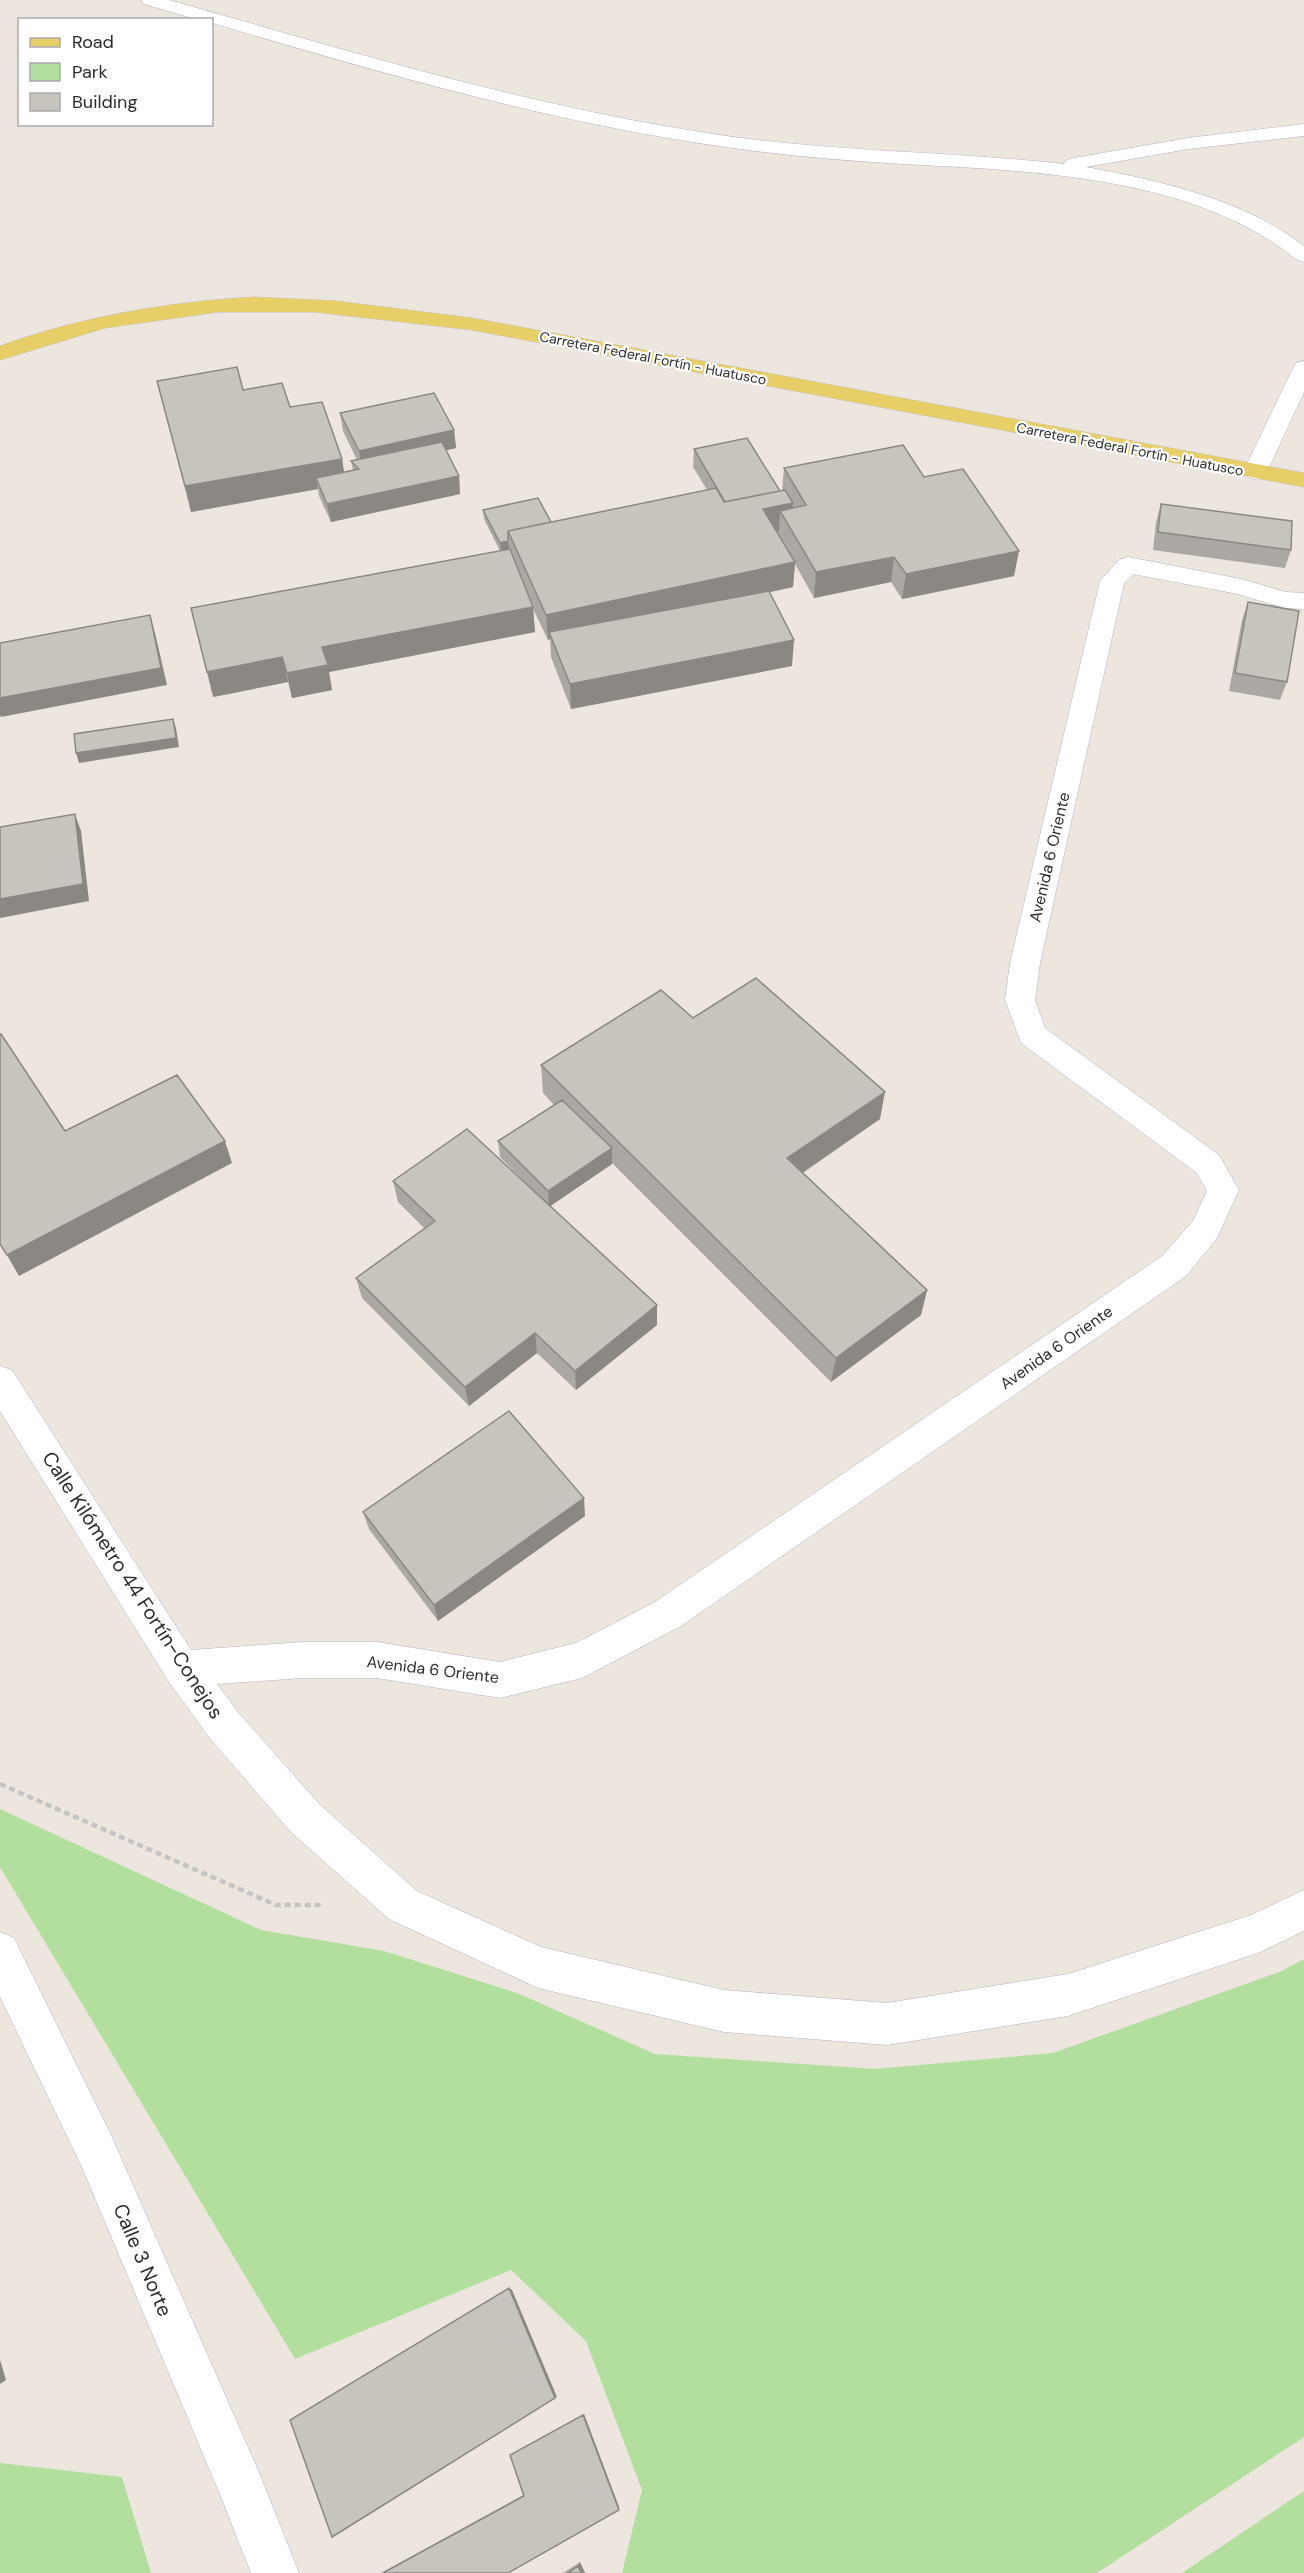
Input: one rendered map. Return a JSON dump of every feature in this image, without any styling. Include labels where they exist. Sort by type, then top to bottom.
[{"type":"main road","name":"Carretera Federal Fortín - Huatusco","points":[[0,353],[112,320],[197,307],[290,304],[366,311],[472,324],[1304,480]]},
{"type":"street","points":[[150,0],[469,90],[592,119],[718,141],[835,154],[1051,168],[1137,181],[1195,198],[1254,223],[1304,256]]},
{"type":"street","points":[[1051,168],[1143,150],[1234,136],[1304,130]]},
{"type":"street","points":[[1255,472],[1304,368]]},
{"type":"street","name":"Avenida 6 Oriente","points":[[182,1668],[302,1660],[376,1660],[500,1680],[582,1660],[668,1614],[1174,1266],[1206,1229],[1223,1190],[1208,1164],[1032,1035],[1020,1000],[1025,963],[1112,581],[1128,565],[1241,587],[1285,600],[1304,601]]},
{"type":"street","name":"Calle Kilómetro 44 Fortín-Conejos","points":[[0,1382],[182,1668],[224,1724],[305,1818],[403,1905],[538,1967],[724,2012],[887,2024],[1068,1995],[1258,1933],[1304,1910]]},
{"type":"street","name":"Calle 3 Norte","points":[[0,1952],[96,2150],[241,2487],[275,2573]]},
{"type":"path","points":[[0,1784],[276,1905],[403,1905]]},
{"type":"green space","points":[[0,1809],[261,1930],[384,1951],[517,1993],[655,2054],[875,2069],[1053,2053],[1282,1971],[1304,1959],[1304,2437],[1097,2573],[622,2573],[642,2490],[586,2341],[511,2270],[295,2359],[0,1867]]},
{"type":"green space","points":[[0,2463],[122,2477],[151,2573],[0,2573]]},
{"type":"green space","points":[[1304,2491],[1304,2573],[1182,2573]]},
{"type":"building","points":[[237,367],[243,390],[282,383],[290,407],[322,402],[342,459],[185,486],[157,381]]},
{"type":"building","points":[[434,393],[454,430],[359,451],[340,413]]},
{"type":"building","points":[[747,438],[780,491],[725,502],[694,449]]},
{"type":"building","points":[[442,442],[459,476],[327,504],[316,478],[359,469],[351,461]]},
{"type":"building","points":[[903,445],[924,477],[963,469],[1019,551],[906,574],[894,557],[816,572],[780,511],[806,505],[784,468]]},
{"type":"building","points":[[716,488],[724,502],[785,490],[793,503],[763,509],[795,562],[546,615],[508,531]]},
{"type":"building","points":[[538,498],[551,522],[508,531],[508,541],[500,543],[483,510]]},
{"type":"building","points":[[1161,504],[1292,521],[1291,550],[1158,532]]},
{"type":"building","points":[[510,549],[533,607],[322,647],[328,665],[287,673],[282,657],[207,672],[191,608]]},
{"type":"building","points":[[769,591],[794,640],[570,684],[549,632]]},
{"type":"building","points":[[1248,602],[1299,611],[1287,682],[1235,673]]},
{"type":"building","points":[[150,615],[161,668],[0,698],[0,643]]},
{"type":"building","points":[[173,719],[176,738],[76,753],[74,734]]},
{"type":"building","points":[[75,814],[83,884],[0,899],[0,827]]},
{"type":"building","points":[[756,978],[885,1092],[787,1158],[927,1290],[836,1358],[541,1065],[661,990],[693,1018]]},
{"type":"building","points":[[1,1034],[65,1131],[177,1075],[225,1141],[7,1255],[0,1244]]},
{"type":"building","points":[[562,1100],[612,1148],[548,1191],[498,1141]]},
{"type":"building","points":[[467,1129],[657,1305],[575,1371],[535,1333],[465,1387],[356,1278],[435,1221],[393,1181]]},
{"type":"building","points":[[509,1411],[584,1498],[434,1605],[363,1512]]},
{"type":"building","points":[[509,2288],[555,2398],[332,2537],[290,2420]]},
{"type":"building","points":[[583,2415],[619,2510],[508,2573],[383,2573],[524,2496],[510,2455]]},
{"type":"building","points":[[578,2566],[581,2573],[568,2573]]}]
